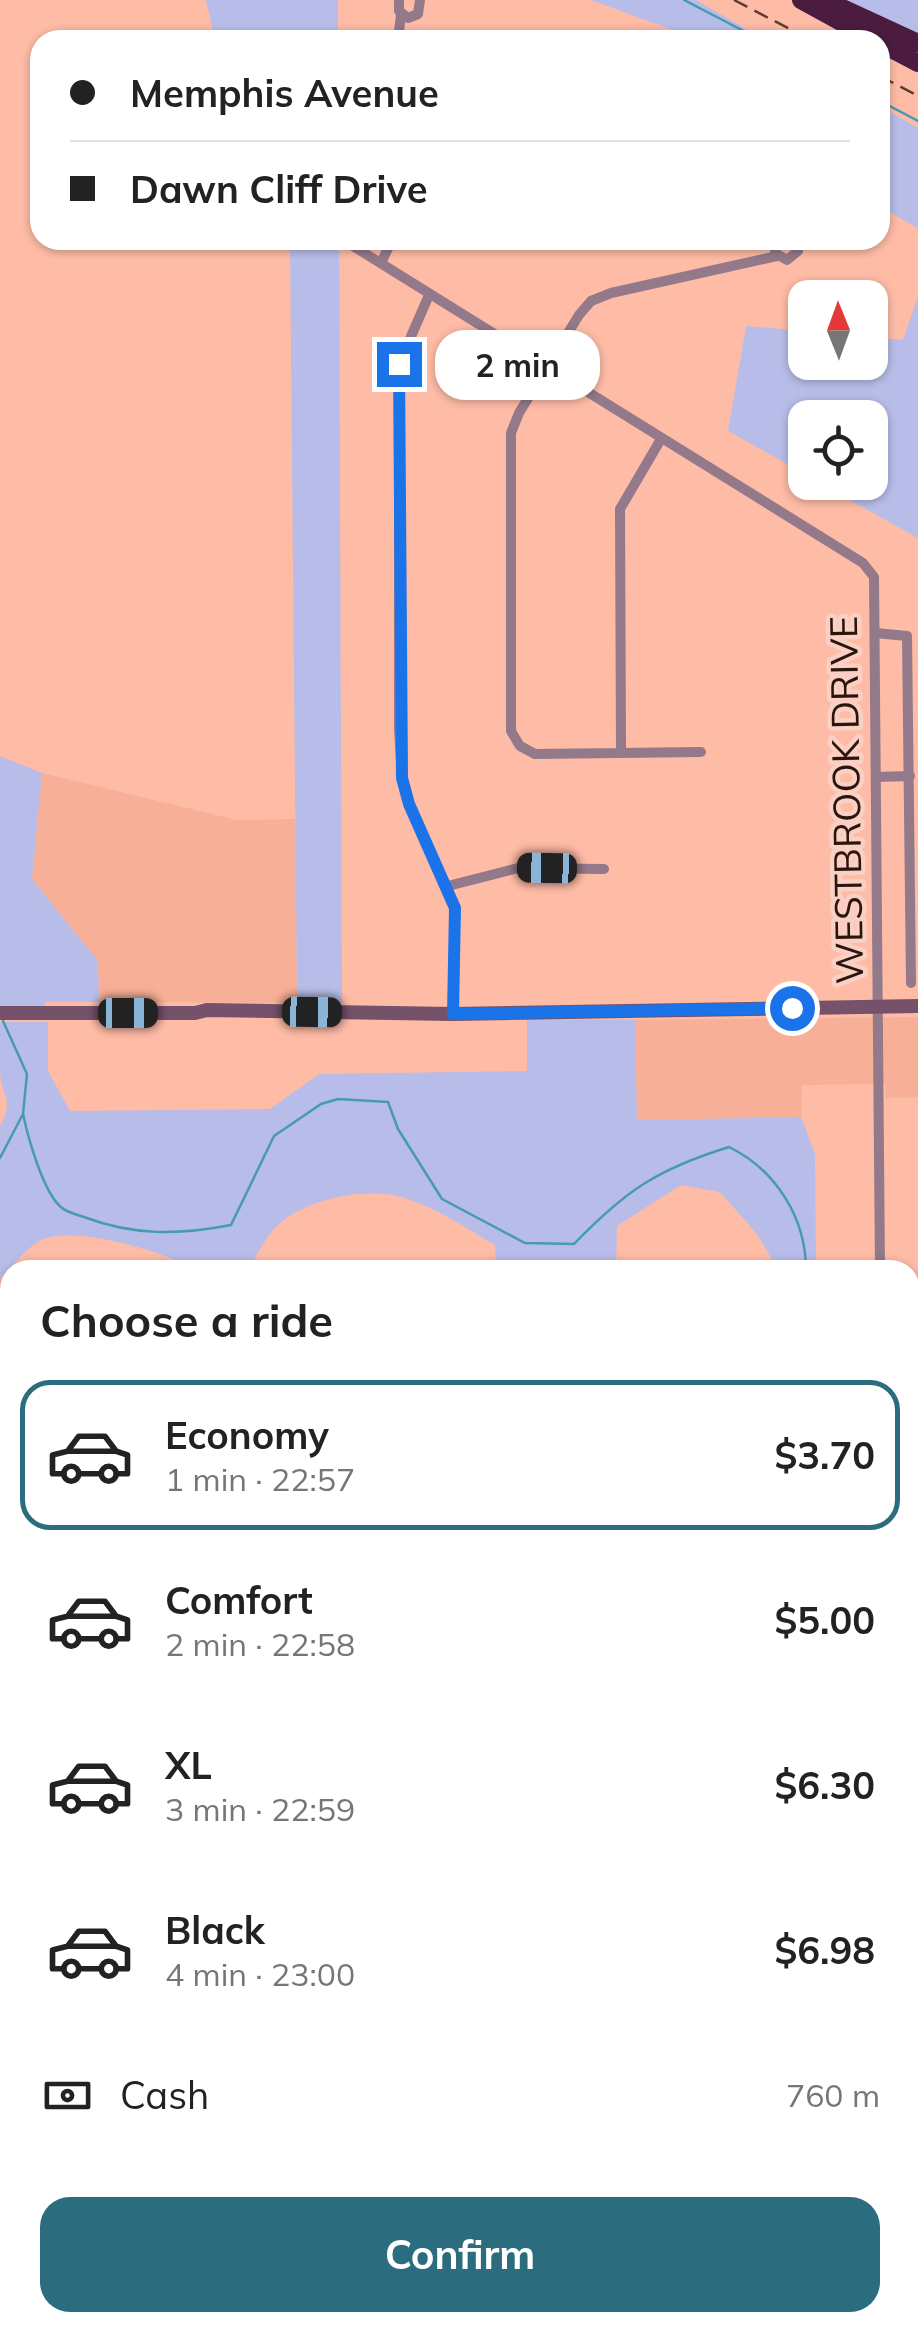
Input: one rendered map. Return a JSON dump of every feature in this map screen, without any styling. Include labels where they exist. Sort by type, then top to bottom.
[{"type":"highway","points":[[801,0],[855,30]]},
{"type":"highway","points":[[825,0],[890,30]]},
{"type":"highway","points":[[890,30],[918,43]]},
{"type":"highway","points":[[890,49],[918,63]]},
{"type":"main road","points":[[0,1013],[207,1010],[453,1014],[918,1006]]},
{"type":"street","points":[[399,30],[400,0]]},
{"type":"street","points":[[401,14],[412,18],[418,14],[420,0]]},
{"type":"street","points":[[360,250],[662,439],[620,508],[621,753]]},
{"type":"street","points":[[381,263],[387,250]]},
{"type":"street","points":[[774,250],[777,256]]},
{"type":"street","points":[[701,752],[535,754],[520,746],[511,731],[511,433],[519,412],[579,314],[600,296],[777,256],[787,260],[798,250]]},
{"type":"street","points":[[429,294],[399,364],[399,728],[402,778],[409,804],[455,908],[453,1014]]},
{"type":"street","name":"WESTBROOK DRIVE","points":[[662,439],[863,563],[874,576],[880,1260]]},
{"type":"street","points":[[876,633],[908,636],[911,983]]},
{"type":"street","points":[[876,778],[910,776]]},
{"type":"street","points":[[448,886],[518,868],[604,870]]},
{"type":"shaded area","points":[[206,0],[338,0],[338,30],[213,30]]},
{"type":"shaded area","points":[[591,0],[696,0],[748,30],[673,30]]},
{"type":"shaded area","points":[[843,0],[918,0],[918,37]]},
{"type":"shaded area","points":[[890,112],[918,128],[918,228],[890,213]]},
{"type":"shaded area","points":[[290,250],[339,250],[342,1003],[297,1003]]},
{"type":"shaded area","points":[[918,296],[918,538],[850,500],[888,500],[888,400],[788,400],[788,465],[728,431],[746,326],[788,330],[788,380],[888,380],[888,339],[903,340]]},
{"type":"shaded area","points":[[0,756],[42,773],[32,879],[98,961],[99,1002],[45,1002],[44,1013],[0,1013]]},
{"type":"shaded area","points":[[42,773],[237,820],[295,819],[297,1003],[99,1002],[98,961],[32,879]]},
{"type":"shaded area","points":[[918,1017],[918,1097],[886,1098],[885,1084],[802,1085],[801,1117],[636,1120],[635,1020]]},
{"type":"shaded area","points":[[527,1019],[635,1020],[637,1120],[801,1117],[815,1154],[816,1260],[772,1260],[757,1234],[720,1192],[681,1185],[617,1226],[616,1260],[496,1260],[495,1245],[462,1225],[405,1198],[372,1194],[334,1198],[300,1210],[269,1235],[254,1260],[174,1260],[137,1247],[74,1235],[41,1240],[17,1260],[0,1260],[0,1126],[7,1103],[0,1072],[0,1022],[48,1022],[48,1071],[70,1111],[270,1109],[319,1074],[527,1071]]},
{"type":"waterway","points":[[684,0],[742,30]]},
{"type":"waterway","points":[[890,106],[918,121]]},
{"type":"waterway","points":[[0,1158],[23,1114],[27,1074],[3,1021]]},
{"type":"waterway","points":[[23,1114],[43,1178],[62,1208],[121,1228],[157,1232],[231,1225],[274,1136],[321,1104],[338,1099],[388,1102],[398,1129],[442,1199],[525,1243],[574,1244],[610,1209],[644,1184],[682,1164],[729,1147],[761,1169],[785,1198],[801,1232],[805,1260]]},
{"type":"railway","points":[[734,0],[792,30]]},
{"type":"railway","points":[[890,81],[918,96]]},
{"type":"route","points":[[399,364],[402,778],[409,804],[455,908],[453,1014],[792,1008]]}]
